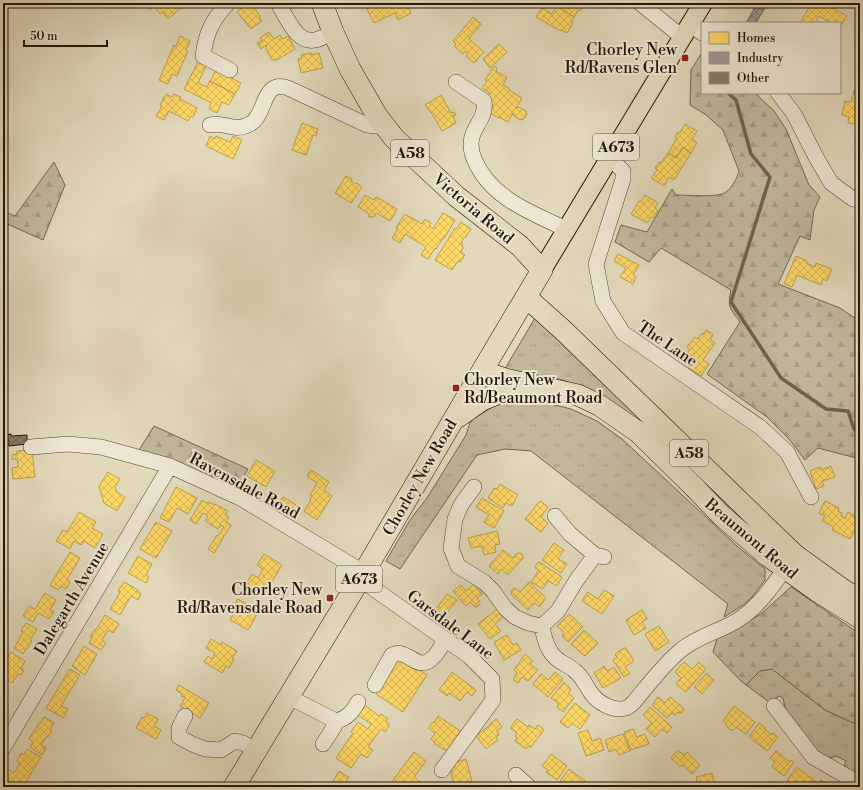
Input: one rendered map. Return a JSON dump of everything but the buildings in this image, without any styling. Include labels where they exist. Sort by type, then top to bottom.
[{"type":"highway","name":"Victoria Road","points":[[322,3],[350,69],[377,116],[394,138],[456,196],[520,246],[542,270]]},
{"type":"highway","name":"Chorley New Road","points":[[234,787],[542,270]]},
{"type":"highway","name":"Beaumont Road","points":[[526,297],[564,331],[764,525],[790,562],[817,591],[860,618]]},
{"type":"highway","name":"Beaumont Road","points":[[482,371],[505,379],[578,394],[599,405],[638,432],[750,542],[860,599]]},
{"type":"highway","name":"A58","points":[[452,422],[482,400],[502,392],[531,385]]},
{"type":"main road","name":"Chorley New Road","points":[[542,270],[610,158],[691,31],[703,3]]},
{"type":"street","points":[[228,3],[210,27],[205,41],[203,56],[230,70]]},
{"type":"street","points":[[640,3],[691,31]]},
{"type":"street","points":[[280,7],[295,31],[302,38],[313,40],[333,32]]},
{"type":"street","points":[[456,82],[484,101],[484,114],[474,131],[471,141],[471,152],[478,168],[487,181],[501,195],[521,207],[566,229]]},
{"type":"street","points":[[210,125],[215,124],[238,128],[252,123],[269,93],[273,88],[278,86],[288,88],[366,125],[385,127]]},
{"type":"street","points":[[779,94],[794,114],[831,184],[853,199],[860,200]]},
{"type":"street","name":"The Lane","points":[[610,158],[622,171],[623,179],[596,264],[603,301],[623,333],[760,427],[787,452],[811,496]]},
{"type":"street","name":"Ravensdale Road","points":[[31,447],[68,444],[101,447],[170,466],[242,499],[361,575]]},
{"type":"street","name":"Dalegarth Avenue","points":[[3,748],[170,466]]},
{"type":"street","points":[[474,487],[461,505],[455,518],[451,548],[455,565],[484,582],[493,590],[504,608],[515,617],[528,623],[542,626]]},
{"type":"street","points":[[542,626],[558,611],[576,581],[596,553],[570,534],[555,516]]},
{"type":"street","points":[[542,626],[544,639],[549,650],[557,659],[575,670],[597,701],[615,708],[626,708],[634,702],[672,658],[682,649],[737,621],[748,613],[761,600],[790,562]]},
{"type":"street","name":"Garsdale Lane","points":[[361,575],[469,656],[492,679],[494,700],[442,770]]},
{"type":"street","points":[[375,685],[392,655],[401,653],[417,662],[426,663],[434,657],[446,640]]},
{"type":"street","points":[[289,697],[336,721],[342,720],[348,716],[358,702]]},
{"type":"street","points":[[774,706],[813,758],[860,784]]},
{"type":"street","points":[[185,716],[179,728],[179,736],[192,744],[205,749],[221,750],[235,741],[243,742],[256,750]]},
{"type":"street","points":[[323,744],[332,731],[336,721]]},
{"type":"street","points":[[516,775],[529,787]]},
{"type":"green space","points":[[701,54],[701,94],[756,94],[774,111],[786,129],[809,185],[820,197],[814,210],[810,240],[800,236],[778,284],[840,308],[855,318],[855,356],[860,362],[860,459],[818,448],[805,460],[789,439],[767,417],[707,374],[740,322],[730,308],[729,301],[731,290],[661,248],[649,262],[615,242],[621,225],[647,232],[672,189],[676,195],[717,195],[726,192],[737,177],[739,171],[723,130],[705,114],[690,105],[691,70]]},
{"type":"green space","points":[[54,162],[65,185],[43,240],[3,222],[3,211],[15,216]]},
{"type":"green space","points":[[535,318],[643,421],[641,423],[581,386],[559,379],[503,372]]},
{"type":"green space","points":[[515,401],[540,401],[571,409],[597,421],[622,439],[738,547],[765,569],[765,580],[752,597],[743,605],[724,617],[728,604],[531,451],[505,449],[477,455],[400,569],[386,561],[410,520],[427,498],[466,435],[473,419],[494,406]]},
{"type":"green space","points":[[154,426],[248,469],[236,489],[139,450]]},
{"type":"green space","points":[[791,587],[860,634],[860,726],[825,710],[772,669],[760,671],[746,685],[713,652],[718,635],[751,620],[762,613]]},
{"type":"green space","points":[[772,669],[825,710],[860,726],[860,777],[844,767],[846,761],[836,756],[831,758],[824,756],[810,747],[787,717],[783,698],[779,696],[769,702],[746,685],[760,671]]},
{"type":"waterway","points":[[729,94],[736,100],[751,154],[770,177],[731,302],[781,378],[826,409],[848,411],[854,429],[860,434]]},
{"type":"place","name":"Chorley New Rd/Ravens Glen","points":[[685,58]]},
{"type":"place","name":"Chorley New Rd/Beaumont Road","points":[[456,388]]},
{"type":"place","name":"Chorley New Rd/Ravensdale Road","points":[[330,598]]}]
